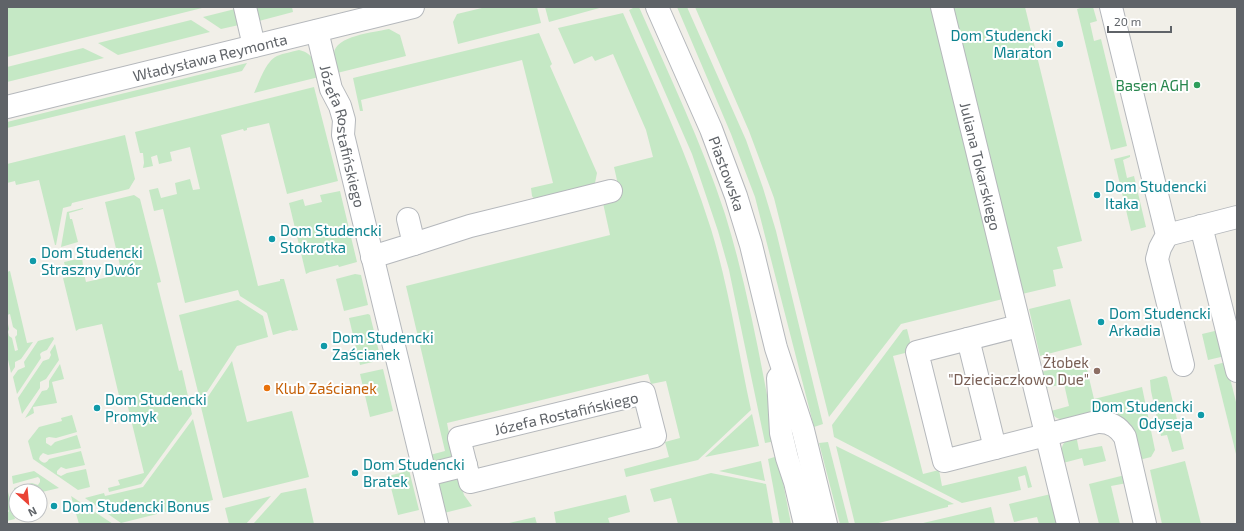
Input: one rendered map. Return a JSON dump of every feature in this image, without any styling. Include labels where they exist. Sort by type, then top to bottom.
[{"type":"street","points":[[245,7],[254,46]]},
{"type":"street","name":"Władysława Reymonta","points":[[7,107],[413,7]]},
{"type":"street","name":"Piastowska","points":[[657,7],[711,129],[729,174],[751,245],[776,348],[803,430],[826,524]]},
{"type":"street","name":"Juliana Tokarskiego","points":[[942,7],[1068,524]]},
{"type":"street","points":[[1112,7],[1167,235],[1160,248],[1157,259],[1182,365]]},
{"type":"street","name":"Józefa Rostafińskiego","points":[[317,31],[331,89],[340,106],[344,120],[343,135],[437,524]]},
{"type":"street","points":[[372,258],[470,226],[611,191]]},
{"type":"street","points":[[1167,235],[1237,217]]},
{"type":"street","points":[[408,219],[414,244]]},
{"type":"street","points":[[1201,226],[1237,371]]},
{"type":"street","points":[[1019,326],[916,352],[944,461],[1047,434],[1100,422],[1107,423],[1120,430],[1125,438],[1145,524]]},
{"type":"street","points":[[968,339],[994,448]]},
{"type":"street","name":"Piastowska","points":[[776,348],[781,433],[805,524]]},
{"type":"street","name":"Józefa Rostafińskiego","points":[[644,393],[654,436],[470,482],[466,465],[459,438],[644,393]]},
{"type":"street","points":[[426,475],[466,465]]},
{"type":"green space","points":[[7,7],[206,7],[7,57]]},
{"type":"green space","points":[[257,7],[292,7],[293,12],[259,21]]},
{"type":"green space","points":[[486,7],[537,7],[541,23],[458,44],[453,22],[457,14]]},
{"type":"green space","points":[[545,7],[603,7],[549,22]]},
{"type":"green space","points":[[639,7],[685,109],[725,214],[741,270],[776,441],[765,443],[729,270],[718,231],[692,154],[629,10]]},
{"type":"green space","points":[[677,7],[687,7],[746,140],[763,188],[776,231],[823,424],[814,427],[755,197],[731,134]]},
{"type":"green space","points":[[695,7],[932,7],[1003,299],[901,324],[829,417],[774,198],[749,131]]},
{"type":"green space","points":[[952,7],[1025,7],[1082,241],[1057,247],[1063,268],[1053,270],[1056,286],[1022,294]]},
{"type":"green space","points":[[1093,7],[1097,21],[1090,23],[1094,41],[1101,39],[1127,146],[1111,150],[1077,9]]},
{"type":"green space","points":[[235,9],[239,25],[221,29],[203,17]]},
{"type":"green space","points":[[623,13],[681,147],[702,201],[711,229],[728,296],[751,410],[698,460],[626,477],[624,469],[669,457],[665,442],[680,438],[666,381],[651,384],[648,374],[447,423],[453,454],[448,462],[438,464],[432,461],[430,455],[445,451],[406,286],[610,235],[603,203],[621,198],[614,167],[653,157],[646,130],[613,54],[595,61],[592,56],[574,64],[558,28]]},
{"type":"green space","points":[[191,20],[210,32],[118,55],[98,43]]},
{"type":"green space","points":[[389,29],[400,35],[406,56],[337,73],[334,54],[336,48],[341,43],[365,33]]},
{"type":"green space","points":[[539,33],[552,64],[550,66],[597,173],[595,183],[591,186],[535,200],[532,196],[531,188],[553,183],[522,60],[361,100],[363,111],[360,111],[353,78]]},
{"type":"green space","points":[[83,48],[104,58],[7,82],[7,67]]},
{"type":"green space","points":[[299,50],[304,51],[311,56],[319,77],[254,93],[266,67],[273,59],[277,56]]},
{"type":"green space","points":[[247,63],[242,71],[7,128],[7,122]]},
{"type":"green space","points":[[314,87],[338,181],[287,194],[269,123],[247,128],[247,130],[244,131],[243,129],[221,135],[258,286],[284,279],[298,330],[291,330],[273,335],[267,313],[240,296],[238,290],[185,303],[163,209],[154,211],[149,190],[158,188],[161,198],[177,194],[175,183],[190,179],[193,190],[200,189],[190,147],[170,152],[172,161],[159,164],[157,155],[151,157],[153,166],[143,168],[143,153],[140,153],[135,132]]},
{"type":"green space","points":[[125,135],[135,179],[129,189],[72,203],[71,206],[63,208],[55,245],[39,180],[16,185],[15,181],[7,183],[7,164]]},
{"type":"green space","points":[[1130,155],[1130,157],[1123,160],[1127,178],[1134,176],[1146,227],[1131,231],[1114,159]]},
{"type":"green space","points":[[340,191],[357,262],[339,267],[338,265],[306,274],[289,203],[303,199],[305,206],[322,202],[320,195]]},
{"type":"green space","points":[[134,195],[140,199],[161,282],[157,283],[179,371],[182,370],[192,414],[141,484],[109,492],[108,488],[120,485],[118,480],[144,473],[127,403],[121,404],[102,324],[76,331],[63,278],[68,277],[64,262],[82,258],[86,282],[122,274],[105,202]]},
{"type":"green space","points":[[83,208],[69,213],[78,242],[61,247],[67,212]]},
{"type":"green space","points":[[10,271],[27,343],[33,342],[21,359],[15,362],[15,367],[11,373],[7,355],[7,319],[9,336],[12,338],[15,351],[18,350],[15,337],[17,335],[17,330],[13,327],[10,314],[7,315],[7,272]]},
{"type":"green space","points":[[355,274],[361,275],[368,305],[344,311],[336,279]]},
{"type":"green space","points":[[1070,299],[1082,345],[1040,356],[1029,309]]},
{"type":"green space","points":[[238,300],[263,316],[268,337],[237,346],[201,401],[179,315]]},
{"type":"green space","points":[[368,314],[370,315],[381,360],[360,365],[349,318]]},
{"type":"green space","points":[[907,329],[911,345],[908,346],[909,352],[893,356],[923,474],[939,470],[942,486],[1026,466],[1032,487],[1028,488],[1025,475],[1018,477],[1021,490],[962,503],[834,437],[832,425],[903,330]]},
{"type":"green space","points":[[1219,330],[1225,356],[1208,360],[1202,334]]},
{"type":"green space","points":[[53,337],[54,339],[47,350],[40,354],[41,358],[17,394],[13,377],[18,370],[25,367],[24,362],[38,341]]},
{"type":"green space","points":[[55,344],[59,360],[46,379],[40,382],[40,388],[22,414],[18,398],[43,361],[49,359],[51,355],[50,352]]},
{"type":"green space","points":[[232,361],[247,422],[292,411],[309,477],[223,498],[201,407]]},
{"type":"green space","points":[[1085,361],[1094,399],[1142,387],[1155,450],[1151,457],[1139,460],[1122,419],[1117,414],[1108,412],[1064,420],[1053,415],[1051,411],[1069,406],[1064,384],[1045,388],[1041,372]]},
{"type":"green space","points":[[1226,362],[1237,406],[1237,458],[1214,365]]},
{"type":"green space","points":[[60,364],[64,379],[52,382],[57,403],[33,407],[34,413],[25,418],[42,391],[47,390],[49,387],[49,381]]},
{"type":"green space","points":[[383,369],[393,411],[370,417],[360,374]]},
{"type":"green space","points":[[1165,376],[1167,377],[1184,449],[1172,452],[1167,435],[1161,436],[1151,391],[1150,380]]},
{"type":"green space","points":[[752,414],[759,446],[705,457]]},
{"type":"green space","points":[[72,415],[77,432],[56,438],[46,438],[46,443],[51,446],[55,442],[77,435],[81,448],[48,455],[43,453],[39,459],[44,463],[49,459],[81,451],[85,465],[66,469],[61,467],[57,471],[57,474],[61,476],[67,473],[86,469],[90,487],[78,490],[33,459],[28,441],[39,427],[62,421],[61,418]]},
{"type":"green space","points":[[193,419],[213,500],[121,523],[85,498],[104,493],[105,496],[143,487]]},
{"type":"green space","points":[[1076,435],[1079,450],[1102,446],[1106,461],[1084,466],[1082,458],[1063,463],[1063,445],[1067,440]]},
{"type":"green space","points":[[828,442],[849,524],[840,524],[819,443]]},
{"type":"green space","points":[[836,446],[954,504],[948,505],[948,507],[874,524],[855,524]]},
{"type":"green space","points":[[778,456],[791,524],[780,524],[768,459]]},
{"type":"green space","points":[[761,461],[765,481],[719,471]]},
{"type":"green space","points":[[1185,461],[1201,524],[1162,524],[1150,470]]},
{"type":"green space","points":[[406,464],[408,466],[419,510],[398,515],[388,476],[404,472],[403,465]]},
{"type":"green space","points":[[34,471],[59,488],[48,491],[48,483],[39,483],[40,479],[38,477],[13,483],[12,476]]},
{"type":"green space","points":[[711,473],[766,484],[773,524],[678,524],[671,498],[654,502],[650,489]]},
{"type":"green space","points":[[1125,475],[1127,483],[1111,486],[1120,524],[1099,524],[1089,484]]},
{"type":"green space","points":[[459,479],[464,495],[472,506],[444,513],[438,486],[442,480]]},
{"type":"green space","points":[[7,488],[8,510],[7,508]]},
{"type":"green space","points":[[306,488],[314,524],[253,524],[281,493]]},
{"type":"green space","points":[[1051,494],[1058,524],[1039,524],[1037,517],[1014,522],[1009,504]]},
{"type":"green space","points":[[626,495],[630,512],[608,518],[610,524],[556,524],[554,512]]},
{"type":"green space","points":[[71,496],[113,524],[79,524]]},
{"type":"green space","points":[[271,496],[246,524],[229,524],[225,508]]},
{"type":"green space","points":[[991,507],[995,524],[919,524]]},
{"type":"green space","points":[[535,517],[537,524],[505,524]]},
{"type":"place","name":"Dom Studencki Maraton","points":[[1060,44]]},
{"type":"place","name":"Basen AGH","points":[[1197,85]]},
{"type":"place","name":"Dom Studencki Itaka","points":[[1097,195]]},
{"type":"place","name":"Dom Studencki Stokrotka","points":[[272,239]]},
{"type":"place","name":"Dom Studencki Straszny Dwór","points":[[33,261]]},
{"type":"place","name":"Dom Studencki Arkadia","points":[[1101,322]]},
{"type":"place","name":"Dom Studencki Zaścianek","points":[[324,346]]},
{"type":"place","name":"Żłobek \"Dzieciaczkowo Due\"","points":[[1097,371]]},
{"type":"place","name":"Klub Zaścianek","points":[[267,388]]},
{"type":"place","name":"Dom Studencki Promyk","points":[[97,408]]},
{"type":"place","name":"Dom Studencki Odyseja","points":[[1201,415]]},
{"type":"place","name":"Dom Studencki Bratek","points":[[355,473]]},
{"type":"place","name":"Dom Studencki Bonus","points":[[54,506]]}]
